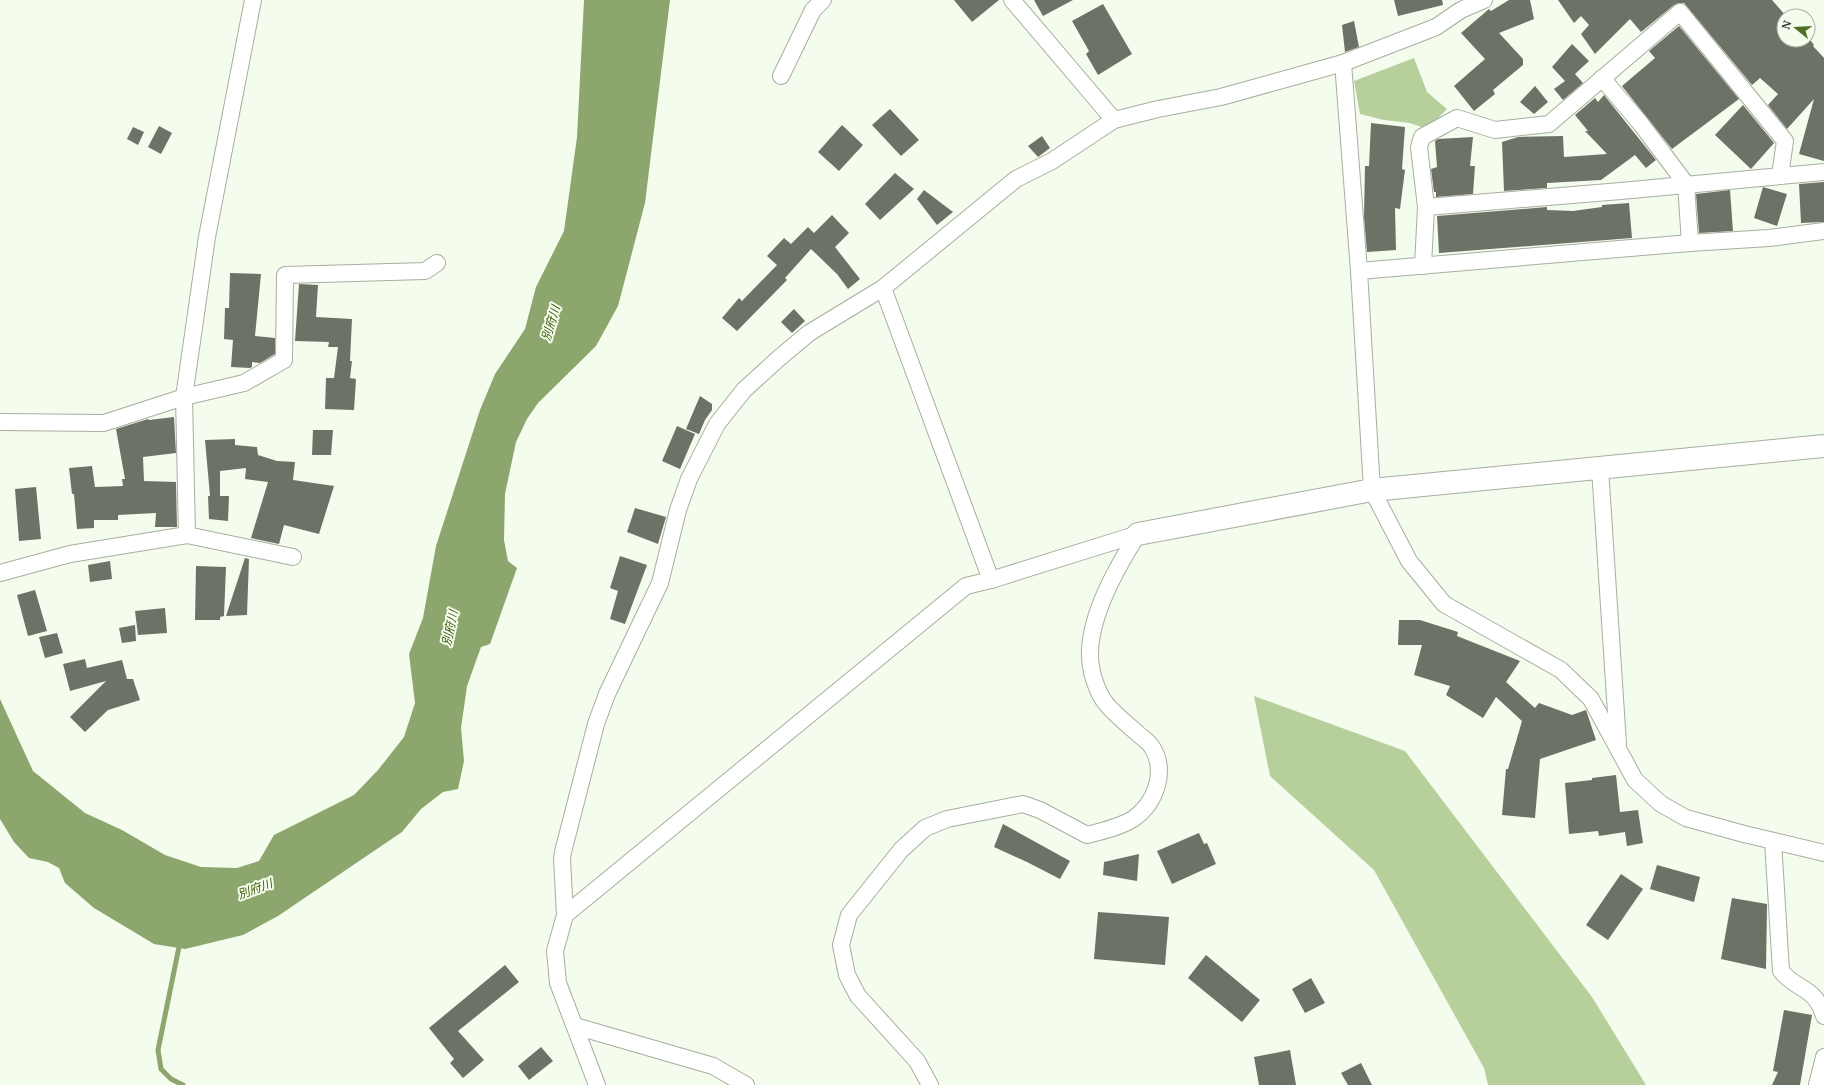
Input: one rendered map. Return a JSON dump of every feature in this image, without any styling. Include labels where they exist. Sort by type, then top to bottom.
[{"type":"street","points":[[187,535],[184,397],[207,237],[253,0]]},
{"type":"street","points":[[781,76],[813,10],[823,0]]},
{"type":"street","points":[[1012,0],[1114,120]]},
{"type":"street","points":[[596,1085],[558,983],[555,951],[565,915],[562,859],[587,754],[607,694],[660,583],[678,510],[689,479],[717,424],[744,390],[809,333],[883,288],[1016,179],[1052,161],[1114,120],[1158,109],[1221,97],[1343,63],[1436,27],[1461,10],[1484,0]]},
{"type":"street","points":[[1423,266],[1426,207],[1419,147],[1422,138],[1457,118],[1494,130],[1534,127],[1549,124],[1680,12],[1785,141],[1780,176]]},
{"type":"street","points":[[1343,63],[1359,271],[1372,490],[1409,561],[1444,604],[1561,670],[1591,699],[1635,780],[1661,804],[1686,818],[1824,853]]},
{"type":"street","points":[[1602,78],[1641,124],[1686,184],[1690,243]]},
{"type":"street","points":[[1426,207],[1824,172]]},
{"type":"street","points":[[1359,271],[1690,243],[1769,238],[1824,231]]},
{"type":"street","points":[[0,422],[104,423],[184,397],[244,384],[284,360],[285,275],[425,271],[437,263]]},
{"type":"street","points":[[883,288],[991,580]]},
{"type":"street","points":[[565,915],[966,586],[991,580],[1138,534],[1372,490],[1824,446]]},
{"type":"street","points":[[1600,468],[1618,747]]},
{"type":"street","points":[[930,1085],[917,1061],[858,996],[847,975],[841,945],[849,915],[906,846],[925,828],[948,819],[1023,804],[1040,810],[1087,835],[1107,830],[1133,818],[1150,802],[1158,784],[1159,763],[1151,746],[1102,698],[1092,672],[1090,648],[1098,613],[1112,580],[1138,534]]},
{"type":"street","points":[[0,574],[70,554],[187,535],[293,557]]},
{"type":"street","points":[[1773,841],[1781,971],[1786,978],[1809,992],[1820,1004],[1824,1016]]},
{"type":"street","points":[[575,1026],[713,1066],[746,1085]]},
{"type":"street","points":[[1817,1085],[1824,1057]]},
{"type":"shaded area","points":[[1414,58],[1427,92],[1447,109],[1438,118],[1439,127],[1424,128],[1410,123],[1384,120],[1360,114],[1354,81]]},
{"type":"shaded area","points":[[1254,696],[1405,751],[1592,997],[1646,1085],[1488,1085],[1484,1068],[1374,870],[1270,776]]},
{"type":"water","name":"別府川","points":[[584,0],[670,0],[645,203],[618,306],[596,346],[538,403],[527,419],[516,442],[505,494],[504,540],[508,561],[517,568],[490,644],[481,647],[467,686],[461,728],[464,761],[458,789],[443,792],[421,809],[402,832],[278,916],[243,935],[185,949],[154,944],[94,908],[65,883],[59,868],[48,862],[29,858],[14,842],[0,819],[0,699],[33,771],[85,813],[122,830],[165,855],[201,867],[237,868],[259,861],[274,835],[354,795],[378,770],[404,737],[415,703],[409,654],[423,618],[436,546],[480,410],[495,374],[525,329],[536,287],[564,231],[577,137]]},
{"type":"building","points":[[954,0],[999,0],[972,22]]},
{"type":"building","points":[[1034,0],[1073,0],[1043,16]]},
{"type":"building","points":[[1394,0],[1442,0],[1443,5],[1398,16]]},
{"type":"building","points":[[1509,0],[1530,0],[1534,19],[1499,33],[1523,59],[1523,65],[1493,90],[1495,94],[1474,111],[1454,86],[1485,59],[1461,33],[1489,9],[1491,11]]},
{"type":"building","points":[[1558,0],[1772,0],[1779,8],[1776,8],[1776,48],[1815,48],[1824,58],[1824,161],[1799,154],[1814,99],[1787,129],[1768,105],[1778,94],[1760,78],[1752,85],[1684,3],[1674,5],[1641,32],[1630,19],[1595,54],[1581,34],[1589,25],[1581,16],[1574,23]]},
{"type":"building","points":[[1103,4],[1132,54],[1098,75],[1086,54],[1089,51],[1072,21]]},
{"type":"building","points":[[1354,21],[1359,47],[1345,52],[1342,25]]},
{"type":"building","points":[[1679,26],[1739,99],[1672,149],[1622,86],[1655,58],[1649,51]]},
{"type":"building","points":[[1572,44],[1589,61],[1575,74],[1583,83],[1563,100],[1554,89],[1565,81],[1552,67]]},
{"type":"building","points":[[1535,86],[1548,102],[1534,114],[1520,102]]},
{"type":"building","points":[[1604,95],[1656,160],[1646,168],[1635,155],[1601,180],[1547,183],[1547,188],[1504,191],[1502,142],[1518,137],[1563,136],[1564,157],[1607,154],[1585,131],[1588,131],[1575,115],[1595,98],[1598,102]]},
{"type":"building","points":[[1743,105],[1774,143],[1751,169],[1715,135]]},
{"type":"building","points":[[890,109],[919,140],[901,156],[872,125]]},
{"type":"building","points":[[1371,123],[1405,127],[1402,169],[1405,170],[1400,209],[1395,208],[1396,250],[1367,252],[1364,217],[1365,166],[1369,166]]},
{"type":"building","points":[[842,125],[863,145],[839,171],[818,152]]},
{"type":"building","points":[[159,126],[172,133],[161,154],[148,147]]},
{"type":"building","points":[[133,127],[144,132],[138,145],[127,139]]},
{"type":"building","points":[[1042,136],[1050,148],[1038,157],[1028,146]]},
{"type":"building","points":[[1473,137],[1470,166],[1475,166],[1473,194],[1436,197],[1431,169],[1437,167],[1435,141],[1438,139]]},
{"type":"building","points":[[895,173],[914,189],[880,220],[865,204]]},
{"type":"building","points":[[1824,182],[1824,222],[1801,223],[1799,184]]},
{"type":"building","points":[[1763,187],[1787,194],[1777,226],[1754,218]]},
{"type":"building","points":[[924,190],[953,212],[937,225],[917,199]]},
{"type":"building","points":[[1730,190],[1733,231],[1699,233],[1696,194]]},
{"type":"building","points":[[1629,203],[1632,238],[1439,253],[1437,216],[1547,207],[1547,210],[1573,211],[1602,207],[1602,205]]},
{"type":"building","points":[[832,215],[849,233],[835,247],[860,279],[848,289],[837,274],[811,249],[785,278],[787,280],[737,331],[722,318],[739,298],[742,301],[777,265],[767,256],[784,238],[791,244],[808,227],[814,233]]},
{"type":"building","points":[[230,273],[261,274],[255,336],[275,338],[275,354],[260,363],[252,362],[252,367],[250,368],[231,367],[233,340],[224,339],[225,308],[229,308]]},
{"type":"building","points":[[299,284],[318,285],[316,317],[352,319],[350,361],[352,361],[350,378],[356,379],[354,410],[325,409],[326,378],[334,378],[338,347],[328,347],[329,342],[295,341]]},
{"type":"building","points":[[794,309],[805,321],[792,333],[781,322]]},
{"type":"building","points":[[700,396],[712,404],[712,410],[705,420],[699,434],[686,429]]},
{"type":"building","points":[[174,417],[176,453],[143,457],[144,481],[176,482],[177,527],[155,527],[156,513],[118,515],[118,520],[94,520],[94,528],[77,529],[74,494],[72,494],[69,468],[92,466],[95,487],[123,486],[122,479],[125,479],[116,429],[148,419]]},
{"type":"building","points":[[677,426],[695,434],[680,469],[662,461]]},
{"type":"building","points":[[313,430],[333,430],[331,455],[312,455]]},
{"type":"building","points":[[235,439],[235,445],[257,447],[258,455],[277,461],[295,462],[293,480],[334,486],[319,534],[284,525],[279,544],[251,538],[268,482],[245,479],[246,468],[220,471],[220,496],[229,496],[228,521],[209,519],[208,496],[210,496],[205,440]]},
{"type":"building","points":[[36,487],[41,539],[19,541],[15,489]]},
{"type":"building","points":[[635,508],[666,517],[658,544],[627,532]]},
{"type":"building","points":[[620,556],[647,565],[625,624],[610,619],[618,591],[610,588]]},
{"type":"building","points":[[245,558],[249,559],[247,615],[226,616]]},
{"type":"building","points":[[110,561],[112,579],[90,582],[88,565]]},
{"type":"building","points":[[196,566],[226,567],[224,616],[220,617],[220,620],[195,620]]},
{"type":"building","points":[[35,590],[47,631],[28,636],[17,595]]},
{"type":"building","points":[[165,608],[167,633],[138,635],[135,611]]},
{"type":"building","points":[[1399,620],[1420,620],[1458,632],[1457,636],[1520,661],[1506,682],[1535,708],[1539,703],[1572,715],[1586,710],[1596,740],[1540,759],[1535,818],[1502,815],[1506,769],[1508,769],[1522,721],[1496,697],[1483,718],[1446,695],[1450,686],[1414,675],[1422,645],[1398,645]]},
{"type":"building","points":[[135,625],[136,641],[122,643],[119,628]]},
{"type":"building","points":[[57,633],[63,653],[45,658],[39,637]]},
{"type":"building","points":[[85,659],[87,668],[122,660],[127,679],[133,679],[140,700],[108,710],[85,732],[70,717],[106,681],[70,691],[63,664]]},
{"type":"building","points":[[1616,775],[1620,812],[1638,810],[1643,843],[1627,846],[1625,832],[1599,836],[1598,831],[1569,834],[1565,783],[1592,780],[1592,778]]},
{"type":"building","points":[[1003,824],[1070,861],[1060,879],[994,847]]},
{"type":"building","points":[[1199,833],[1204,844],[1207,843],[1216,864],[1172,884],[1157,851]]},
{"type":"building","points":[[1139,854],[1137,881],[1103,875],[1104,862]]},
{"type":"building","points":[[1657,865],[1700,877],[1694,902],[1650,889]]},
{"type":"building","points":[[1621,874],[1643,889],[1608,940],[1586,925]]},
{"type":"building","points":[[1732,898],[1767,904],[1766,969],[1721,959]]},
{"type":"building","points":[[1098,912],[1169,917],[1165,965],[1094,959]]},
{"type":"building","points":[[1206,955],[1260,1000],[1242,1022],[1188,978]]},
{"type":"building","points":[[505,965],[519,982],[458,1031],[484,1060],[463,1078],[450,1063],[454,1059],[429,1028]]},
{"type":"building","points":[[1311,978],[1325,1003],[1305,1013],[1292,989]]},
{"type":"building","points":[[1784,1010],[1812,1015],[1800,1085],[1772,1085],[1778,1072],[1773,1071]]},
{"type":"building","points":[[541,1047],[553,1061],[529,1080],[518,1066]]},
{"type":"building","points":[[1290,1050],[1296,1085],[1259,1085],[1254,1057]]},
{"type":"building","points":[[1361,1063],[1372,1085],[1348,1085],[1341,1073]]},
{"type":"waterway","points":[[180,942],[158,1050],[161,1069],[171,1079],[183,1085]]}]
